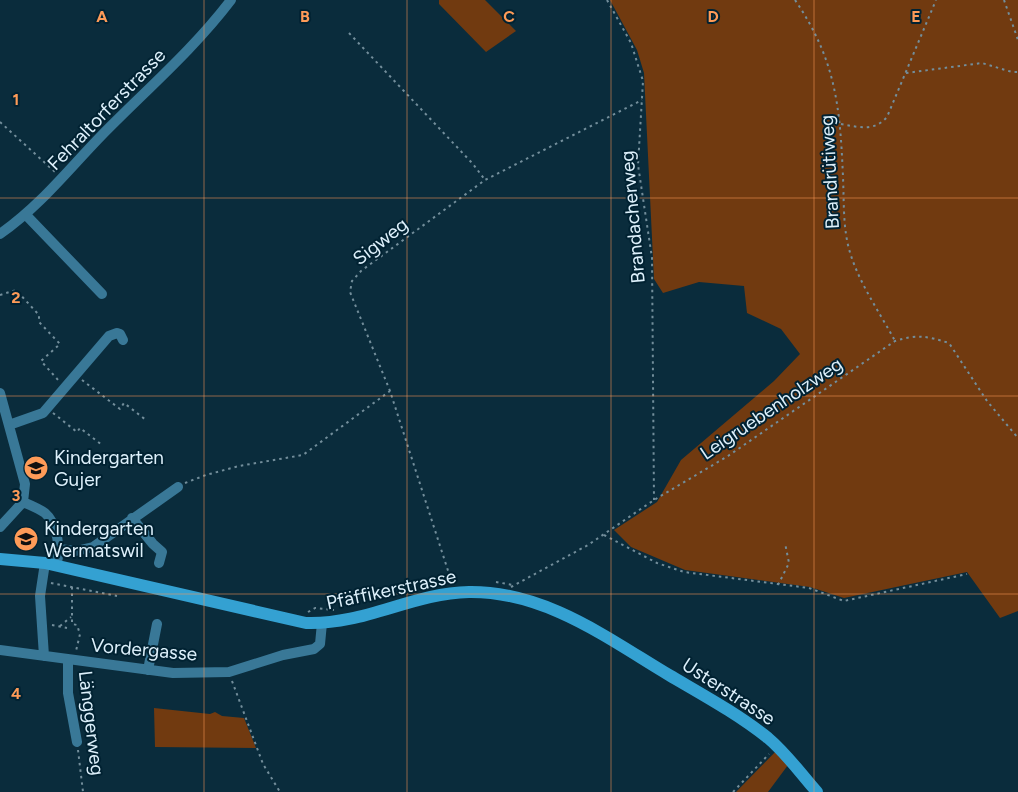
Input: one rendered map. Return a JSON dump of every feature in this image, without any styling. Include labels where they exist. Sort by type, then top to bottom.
[{"type":"main road","name":"Pfäffikerstrasse","points":[[0,559],[50,565],[290,620],[322,623],[350,620],[439,595],[485,592],[506,595],[555,610],[633,654]]},
{"type":"main road","name":"Usterstrasse","points":[[633,654],[745,721],[777,746],[816,792]]},
{"type":"street","name":"Fehraltorferstrasse","points":[[0,234],[26,215],[63,179],[100,137],[187,50],[231,0]]},
{"type":"street","points":[[26,215],[102,294]]},
{"type":"street","points":[[9,425],[40,416],[109,336],[117,333],[120,334],[123,340]]},
{"type":"street","points":[[0,393],[24,484],[23,502],[4,518],[0,528]]},
{"type":"street","points":[[59,549],[76,551],[93,547],[178,487]]},
{"type":"street","points":[[23,502],[48,517],[53,526],[59,549],[50,565],[40,596],[44,656]]},
{"type":"street","points":[[132,518],[162,552],[159,563]]},
{"type":"street","name":"Vordergasse","points":[[0,650],[173,673],[229,672],[283,655],[314,649],[320,644],[322,623]]},
{"type":"street","points":[[148,670],[157,624]]},
{"type":"street","name":"Länggerweg","points":[[71,659],[68,693],[77,742]]},
{"type":"path","name":"Brandacherweg","points":[[607,0],[625,28],[637,56],[643,81],[638,165],[652,258],[654,500]]},
{"type":"path","name":"Brandrütiweg","points":[[795,0],[812,28],[834,82],[841,124],[844,222],[848,247],[857,270],[895,341]]},
{"type":"path","points":[[841,124],[868,128],[882,122],[888,114],[936,0]]},
{"type":"path","points":[[1004,0],[1018,40]]},
{"type":"path","points":[[348,33],[473,164],[485,180]]},
{"type":"path","points":[[906,73],[982,62],[1012,72],[1018,72]]},
{"type":"path","name":"Sigweg","points":[[450,575],[390,391],[350,292],[352,281],[361,271],[485,180],[642,100]]},
{"type":"path","points":[[0,122],[63,179]]},
{"type":"path","points":[[0,295],[16,290],[39,315],[39,322],[60,344],[41,361],[64,388]]},
{"type":"path","name":"Leigruebenholzweg","points":[[513,585],[564,559],[604,535],[654,500],[728,456],[895,341],[922,335],[949,343],[987,401],[1018,438]]},
{"type":"path","points":[[73,378],[79,383],[81,379],[120,409],[124,403],[146,420]]},
{"type":"path","points":[[178,487],[206,475],[303,455],[390,391]]},
{"type":"path","points":[[47,409],[77,432],[80,428],[102,445]]},
{"type":"path","points":[[604,535],[657,563],[684,572],[809,588],[844,601],[967,574]]},
{"type":"path","points":[[778,585],[789,563],[785,543]]},
{"type":"path","points":[[444,584],[459,582]]},
{"type":"path","points":[[492,582],[520,587]]},
{"type":"path","points":[[52,583],[117,596]]},
{"type":"path","points":[[71,659],[80,634],[77,625],[72,624],[72,587]]},
{"type":"path","points":[[306,614],[310,609],[315,608],[341,609]]},
{"type":"path","points":[[60,626],[71,617]]},
{"type":"path","points":[[52,625],[66,628]]},
{"type":"path","points":[[229,672],[256,748],[270,778],[280,792]]},
{"type":"path","name":"Länggerweg","points":[[77,742],[83,792]]},
{"type":"path","points":[[733,792],[777,746]]},
{"type":"shaded area","points":[[439,0],[485,0],[516,31],[486,52],[439,4]]},
{"type":"shaded area","points":[[610,0],[1018,0],[1018,611],[1000,618],[967,572],[844,598],[810,587],[685,570],[631,547],[614,530],[657,502],[681,460],[774,381],[800,354],[781,329],[747,313],[744,286],[699,282],[663,293],[654,279],[644,73],[637,50]]},
{"type":"shaded area","points":[[154,708],[210,714],[215,712],[222,716],[244,718],[256,748],[155,747]]},
{"type":"shaded area","points":[[779,748],[791,761],[768,792],[736,792]]},
{"type":"place","name":"Kindergarten Gujer","points":[[36,468]]},
{"type":"place","name":"Kindergarten Wermatswil","points":[[26,539]]}]
